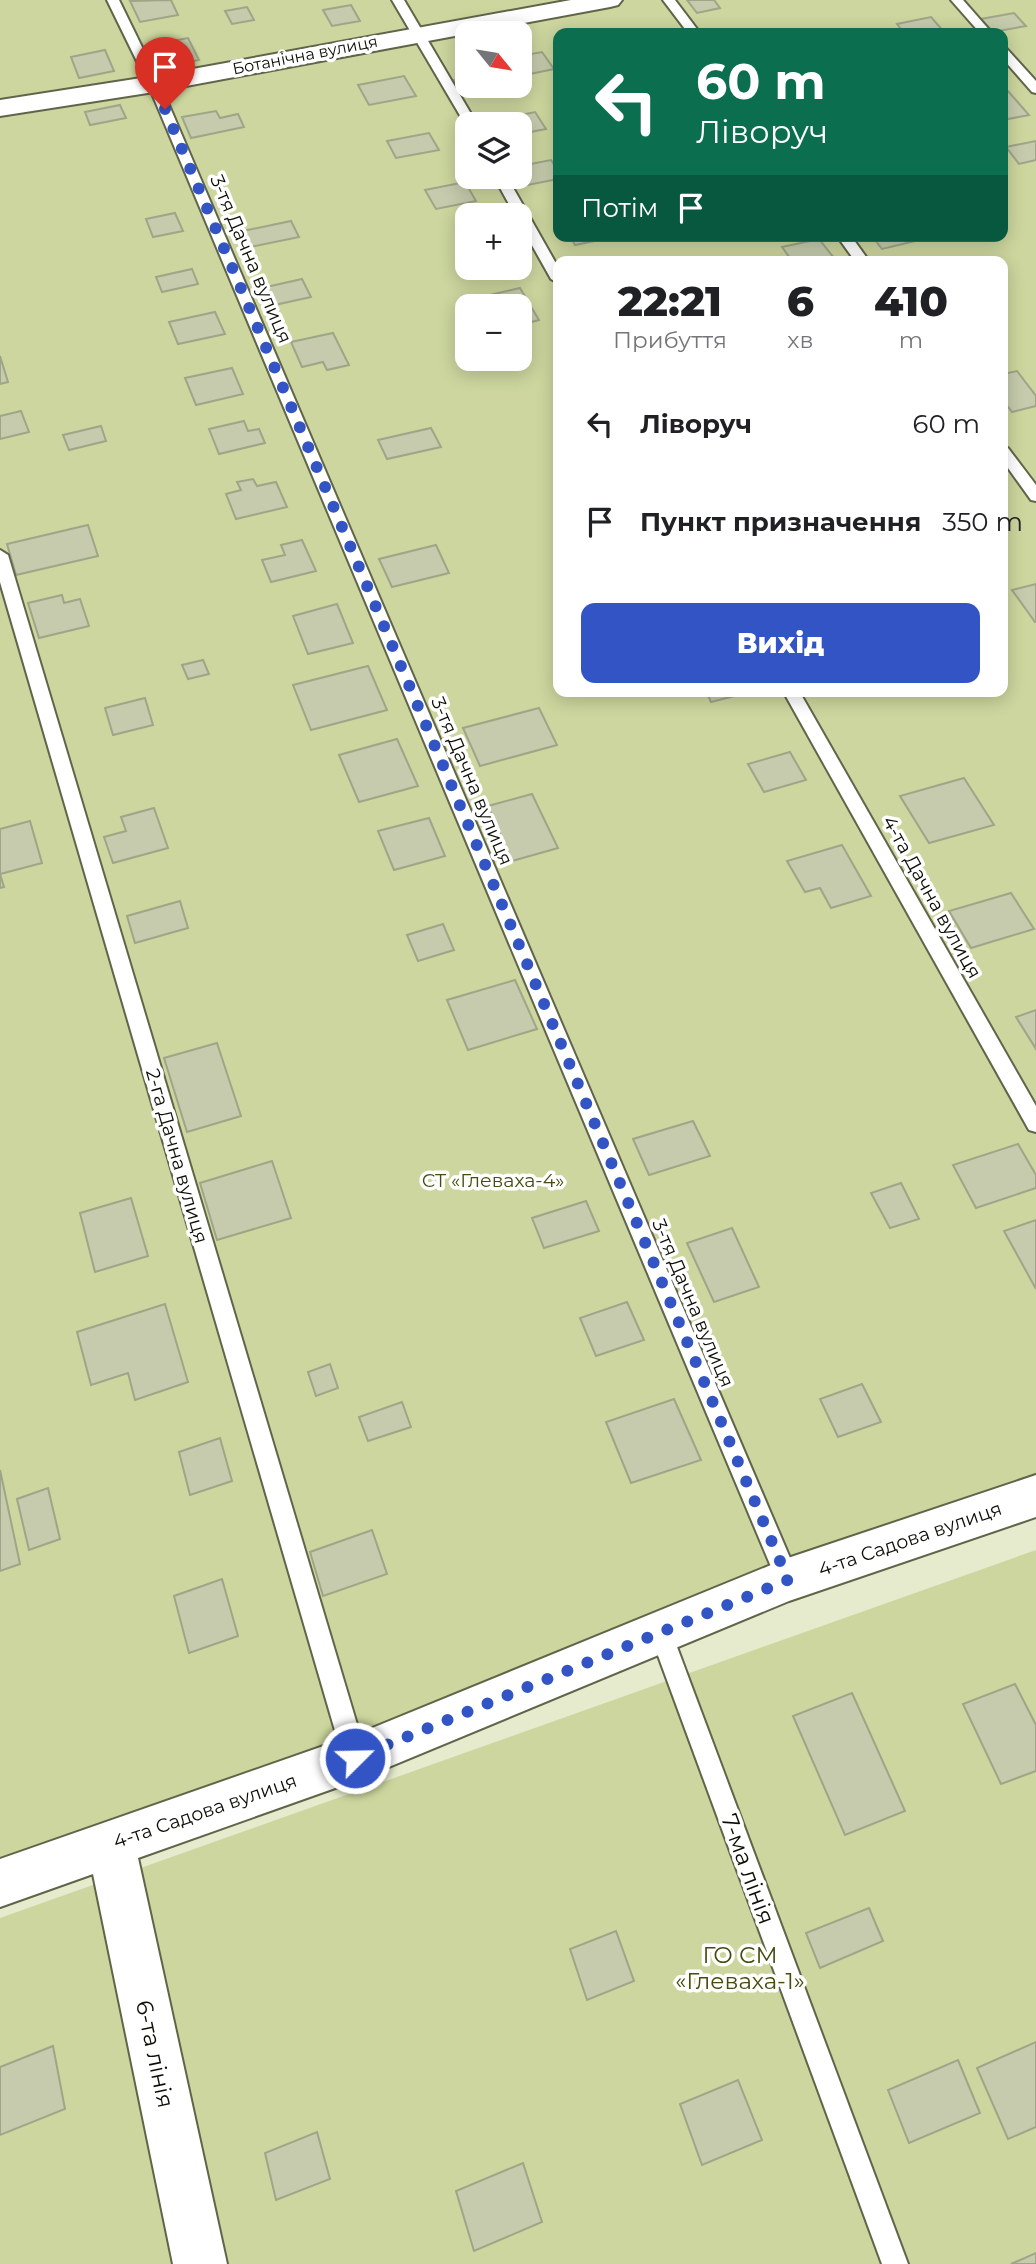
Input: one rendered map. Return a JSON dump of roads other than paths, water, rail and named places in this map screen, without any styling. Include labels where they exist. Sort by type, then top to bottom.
[{"type":"street","name":"Ботанічна вулиця","points":[[0,108],[154,84],[610,0]]},
{"type":"street","name":"4-та Садова вулиця","points":[[0,1883],[355,1758],[660,1630],[788,1580],[1036,1496]]},
{"type":"street","name":"6-та лінія","points":[[111,1844],[200,2264]]},
{"type":"lane","name":"3-тя Дачна вулиця","points":[[113,0],[154,84],[788,1580]]},
{"type":"lane","points":[[398,0],[464,112]]},
{"type":"lane","points":[[669,0],[690,28]]},
{"type":"lane","points":[[957,0],[982,28]]},
{"type":"lane","points":[[1008,58],[1036,89]]},
{"type":"lane","points":[[507,189],[553,270]]},
{"type":"lane","points":[[1008,458],[1036,496]]},
{"type":"lane","name":"2-га Дачна вулиця","points":[[0,555],[355,1758]]},
{"type":"lane","name":"4-та Дачна вулиця","points":[[794,697],[1036,1124]]},
{"type":"lane","name":"7-ма лінія","points":[[660,1630],[895,2264]]},
{"type":"park label","name":"СТ «Глеваха-4»","points":[[493,1180]]},
{"type":"park label","name":"ГО СМ «Глеваха-1»","points":[[740,1968]]}]
